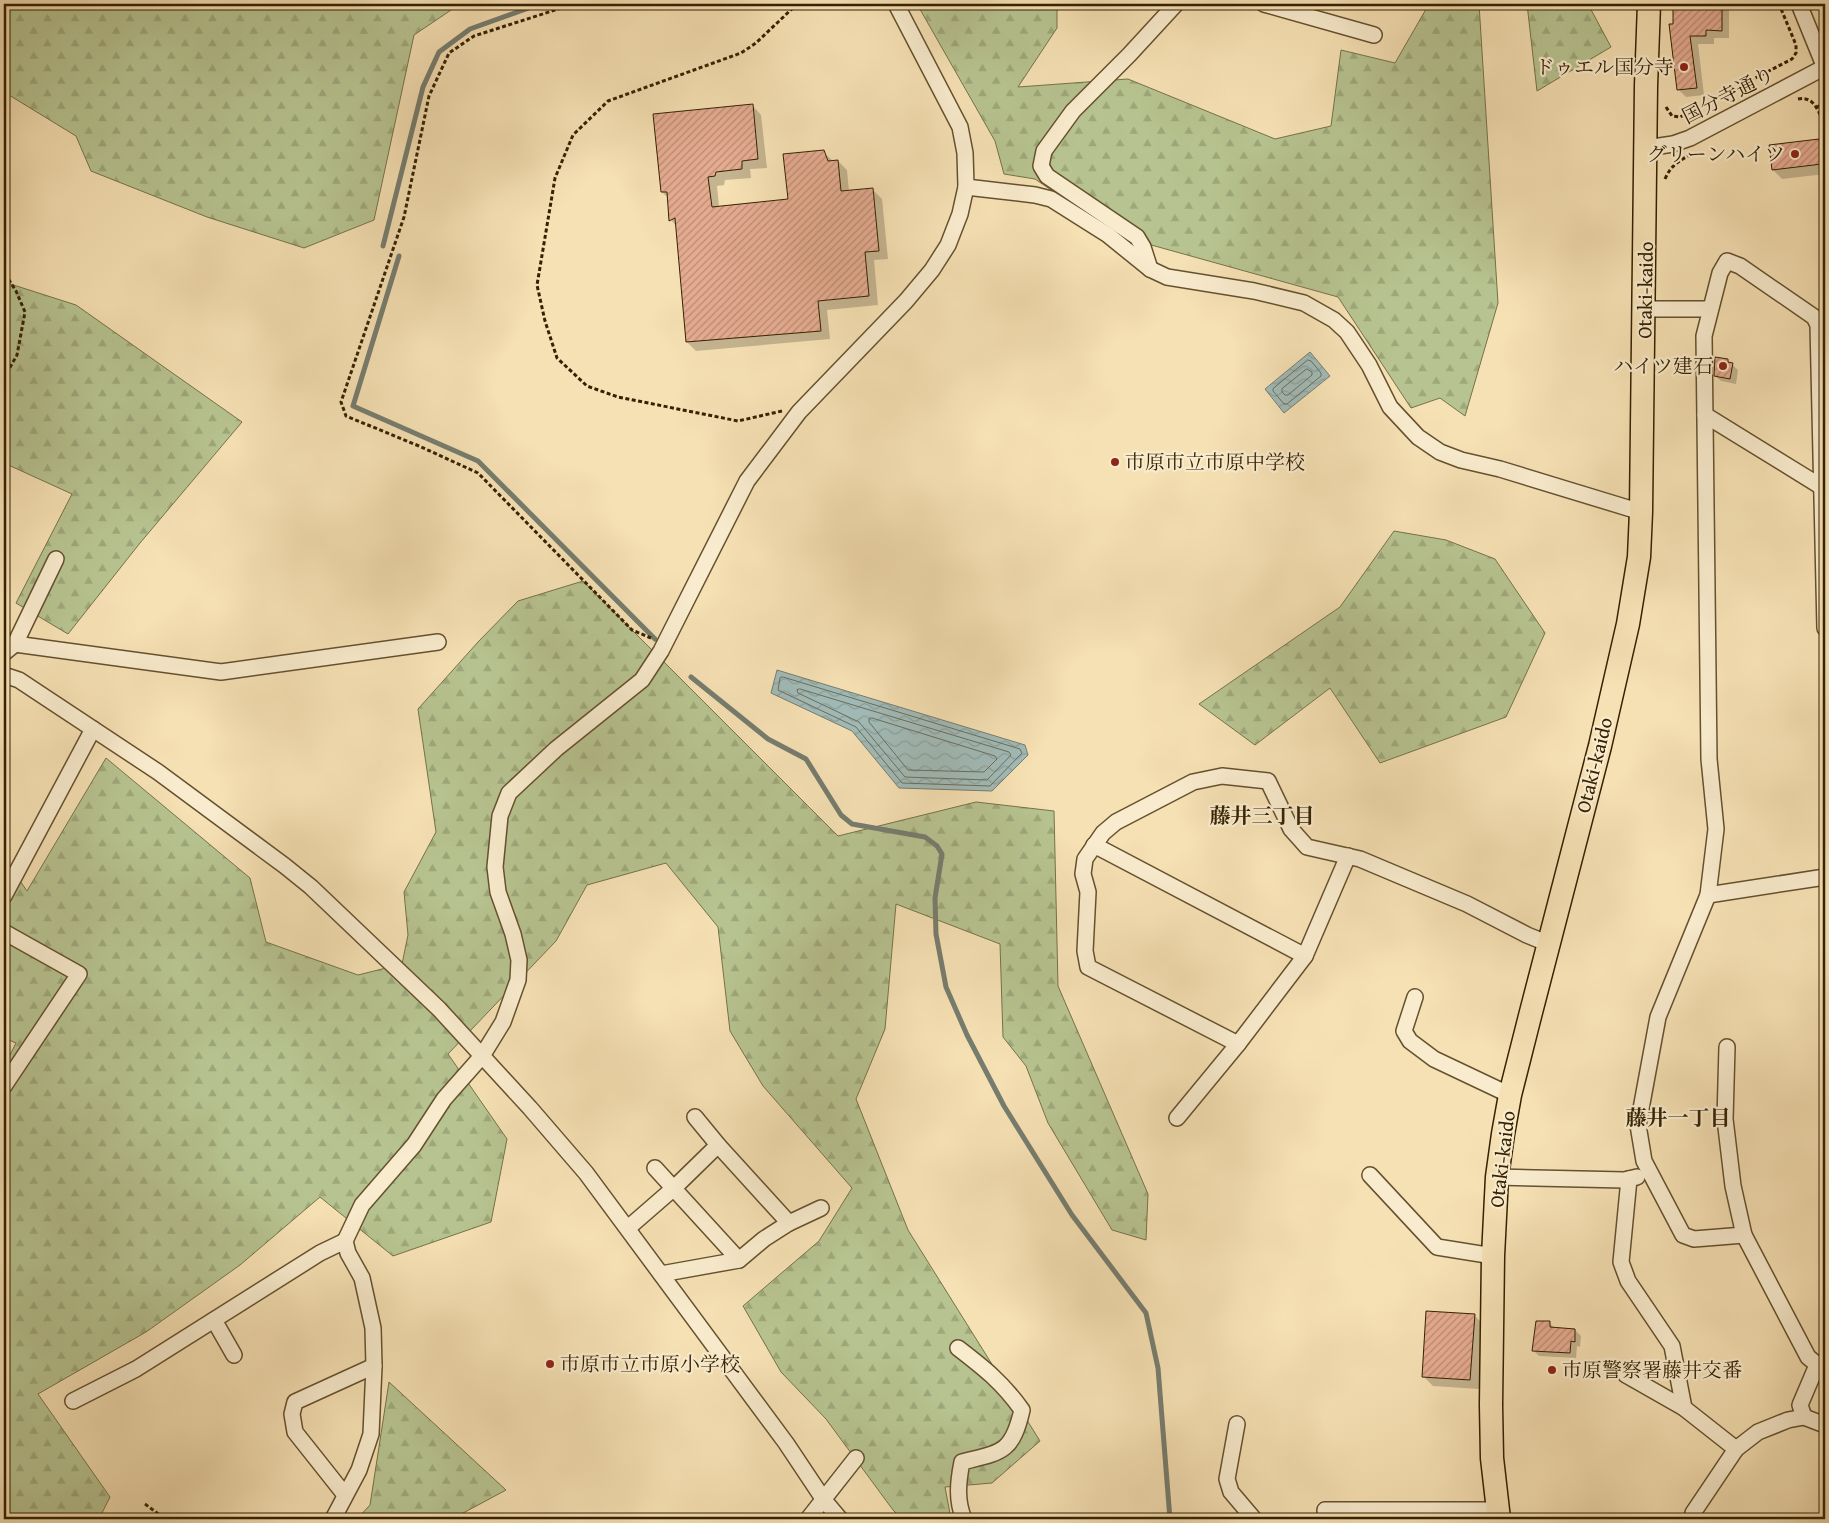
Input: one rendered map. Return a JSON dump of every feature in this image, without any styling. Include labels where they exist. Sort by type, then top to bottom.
[{"type":"highway","name":"Otaki-kaido","points":[[1498,1515],[1492,1458],[1491,1405],[1493,1256],[1497,1177],[1510,1096],[1600,746],[1628,624],[1639,557],[1649,4]]},
{"type":"street","points":[[73,1401],[136,1369],[312,1258],[345,1241],[362,1205],[414,1145],[444,1099],[482,1056],[503,1022],[518,980],[519,960],[498,892],[495,867],[500,816],[509,794],[556,749],[642,680],[665,643],[748,480],[799,412],[906,301],[932,270],[951,238],[960,214],[966,186],[965,153],[960,127],[896,4]]},
{"type":"street","points":[[1150,269],[1143,247],[1137,236],[1047,176],[1041,166],[1044,151],[1072,111],[1129,55],[1176,4]]},
{"type":"street","points":[[1264,4],[1374,35]]},
{"type":"street","points":[[1799,4],[1825,67]]},
{"type":"street","name":"国分寺通り","points":[[1646,148],[1673,144],[1690,138],[1825,67]]},
{"type":"street","points":[[966,186],[1035,195],[1051,199],[1108,235],[1150,269],[1167,277],[1254,291],[1304,303],[1334,320],[1347,332],[1369,365],[1390,407],[1418,437],[1440,452],[1460,460],[1500,469],[1641,512]]},
{"type":"street","points":[[1744,1235],[1694,1239],[1683,1235],[1644,1161],[1638,1125],[1658,1017],[1708,895],[1716,828],[1709,759],[1704,336],[1720,273],[1726,261],[1740,266],[1814,317],[1818,325],[1824,488],[1825,628]]},
{"type":"street","points":[[1644,309],[1710,309]]},
{"type":"street","points":[[1705,415],[1824,488]]},
{"type":"street","points":[[56,559],[9,649],[221,672],[438,642]]},
{"type":"street","points":[[4,675],[18,680],[158,772],[211,810],[311,887],[439,1009],[530,1108],[586,1173],[786,1443],[824,1500],[840,1519]]},
{"type":"street","points":[[4,896],[93,729]]},
{"type":"street","points":[[1238,1044],[1088,967],[1086,951],[1088,892],[1083,874],[1085,859],[1103,833],[1116,822],[1193,782],[1222,776],[1268,781],[1291,829],[1307,847],[1360,859],[1467,904],[1527,935],[1549,944]]},
{"type":"street","points":[[1094,845],[1305,956]]},
{"type":"street","points":[[1176,1118],[1238,1044],[1305,956],[1348,856]]},
{"type":"street","points":[[1708,895],[1825,877]]},
{"type":"street","points":[[4,932],[79,974],[4,1086]]},
{"type":"street","points":[[1415,997],[1404,1031],[1410,1041],[1434,1059],[1510,1096]]},
{"type":"street","points":[[1727,1047],[1726,1119],[1733,1186],[1744,1235],[1808,1357],[1821,1367],[1800,1405],[1804,1417]]},
{"type":"street","points":[[695,1117],[788,1223]]},
{"type":"street","points":[[628,1228],[674,1188],[718,1145]]},
{"type":"street","points":[[655,1168],[739,1260]]},
{"type":"street","points":[[1497,1177],[1624,1180],[1650,1173]]},
{"type":"street","points":[[1370,1175],[1437,1247],[1493,1256]]},
{"type":"street","points":[[1628,1179],[1622,1262],[1628,1281],[1672,1346],[1684,1408]]},
{"type":"street","points":[[661,1274],[739,1260],[764,1239],[788,1223],[820,1208]]},
{"type":"street","points":[[334,1519],[359,1470],[371,1434],[374,1366],[373,1328],[362,1278],[348,1253],[345,1241]]},
{"type":"street","points":[[214,1320],[234,1355]]},
{"type":"street","points":[[958,1348],[987,1370],[1008,1390],[1022,1410],[1017,1431],[1007,1446],[990,1454],[962,1462],[959,1481],[959,1507],[964,1519]]},
{"type":"street","points":[[345,1495],[295,1432],[292,1414],[295,1402],[374,1366]]},
{"type":"street","points":[[1626,1375],[1684,1408],[1736,1449]]},
{"type":"street","points":[[1692,1519],[1693,1514],[1736,1449],[1758,1432],[1788,1420],[1804,1417],[1825,1425]]},
{"type":"street","points":[[1237,1424],[1227,1479],[1231,1492],[1254,1519]]},
{"type":"street","points":[[808,1519],[856,1458]]},
{"type":"street","points":[[1326,1519],[1325,1510],[1498,1515]]},
{"type":"path","points":[[574,4],[474,36],[449,53],[429,96],[404,217],[341,402],[346,416],[478,473],[632,630],[665,643]]},
{"type":"path","points":[[797,4],[756,42],[741,53],[608,101],[573,135],[556,178],[537,285],[545,321],[557,358],[587,386],[618,397],[738,421],[782,411],[799,412]]},
{"type":"path","points":[[1680,117],[1792,59],[1796,53],[1796,45],[1779,4]]},
{"type":"path","points":[[1788,61],[1791,68]]},
{"type":"path","points":[[1796,100],[1805,99],[1811,101],[1817,107],[1825,127]]},
{"type":"path","points":[[1817,107],[1821,105]]},
{"type":"path","points":[[1665,188],[1668,170],[1676,163],[1694,154]]},
{"type":"path","points":[[4,275],[16,291],[25,312],[17,355],[4,378]]},
{"type":"path","points":[[145,1504],[165,1519]]},
{"type":"green space","points":[[4,4],[460,4],[414,35],[374,220],[304,248],[207,217],[91,171],[76,136],[4,92]]},
{"type":"green space","points":[[917,4],[1057,4],[1057,28],[1018,87],[1128,79],[1275,139],[1331,126],[1341,50],[1395,63],[1429,4],[1479,4],[1498,303],[1465,416],[1440,398],[1411,408],[1338,297],[1119,236],[1035,179],[1004,174],[995,141]]},
{"type":"green space","points":[[1527,4],[1588,4],[1611,47],[1537,91]]},
{"type":"green space","points":[[4,282],[76,305],[242,422],[140,543],[68,634],[16,603],[72,494],[4,463]]},
{"type":"green space","points":[[1394,531],[1446,540],[1495,559],[1545,633],[1506,717],[1380,763],[1330,688],[1255,745],[1199,704],[1340,607]]},
{"type":"green space","points":[[583,581],[838,836],[976,802],[1054,811],[1058,986],[1148,1194],[1146,1240],[1112,1230],[1048,1123],[1026,1066],[1003,1037],[1000,944],[896,904],[885,1029],[856,1099],[908,1230],[1040,1441],[992,1483],[945,1487],[951,1519],[902,1519],[893,1510],[826,1419],[781,1372],[743,1306],[819,1241],[852,1188],[763,1086],[730,1031],[718,927],[666,863],[587,885],[556,941],[448,1054],[507,1139],[491,1222],[393,1256],[320,1197],[240,1265],[146,1332],[38,1394],[110,1497],[99,1519],[4,1519],[4,1067],[16,1043],[4,1038],[4,858],[27,891],[106,758],[250,878],[266,942],[358,975],[402,964],[408,935],[404,892],[436,832],[418,709],[518,601]]},
{"type":"green space","points":[[389,1382],[506,1490],[452,1519],[357,1519],[370,1505]]},
{"type":"water","points":[[1310,352],[1330,376],[1284,413],[1265,389]]},
{"type":"water","points":[[777,670],[1025,745],[1028,755],[992,791],[899,788],[852,731],[771,693]]},
{"type":"building","points":[[1673,8],[1722,9],[1722,31],[1706,30],[1706,36],[1690,36],[1697,88],[1677,90],[1669,24],[1673,24]]},
{"type":"building","points":[[753,104],[758,159],[742,161],[742,169],[716,172],[715,176],[708,177],[712,207],[788,199],[783,154],[824,150],[828,161],[838,160],[841,191],[873,188],[879,251],[865,252],[869,296],[818,301],[821,331],[686,342],[675,218],[669,221],[667,192],[661,192],[653,114]]},
{"type":"building","name":"グリーンハイツ","points":[[1819,139],[1822,164],[1772,170],[1769,145]]},
{"type":"building","points":[[1715,357],[1728,359],[1728,362],[1733,363],[1730,379],[1714,376]]},
{"type":"building","points":[[1426,1311],[1475,1314],[1470,1380],[1422,1377]]},
{"type":"building","points":[[1536,1321],[1550,1321],[1550,1327],[1575,1329],[1575,1342],[1571,1341],[1570,1353],[1532,1351]]},
{"type":"waterway","points":[[383,246],[423,87],[439,52],[470,29],[540,4]]},
{"type":"waterway","points":[[399,256],[353,406],[478,461],[655,639]]},
{"type":"waterway","points":[[691,677],[768,739],[806,759],[841,815],[852,824],[925,837],[937,846],[942,854],[935,898],[936,934],[946,987],[967,1035],[1004,1106],[1072,1215],[1146,1313],[1158,1368],[1170,1519]]},
{"type":"place","name":"ドゥエル国分寺","points":[[1684,67]]},
{"type":"place","name":"グリーンハイツ","points":[[1795,154]]},
{"type":"place","name":"ハイツ建石","points":[[1723,366]]},
{"type":"place","name":"市原市立市原中学校","points":[[1115,462]]},
{"type":"place","name":"市原市立市原小学校","points":[[550,1364]]},
{"type":"place","name":"市原警察署藤井交番","points":[[1552,1370]]},
{"type":"district","name":"藤井三丁目","points":[[1262,816]]},
{"type":"district","name":"藤井一丁目","points":[[1678,1118]]}]
